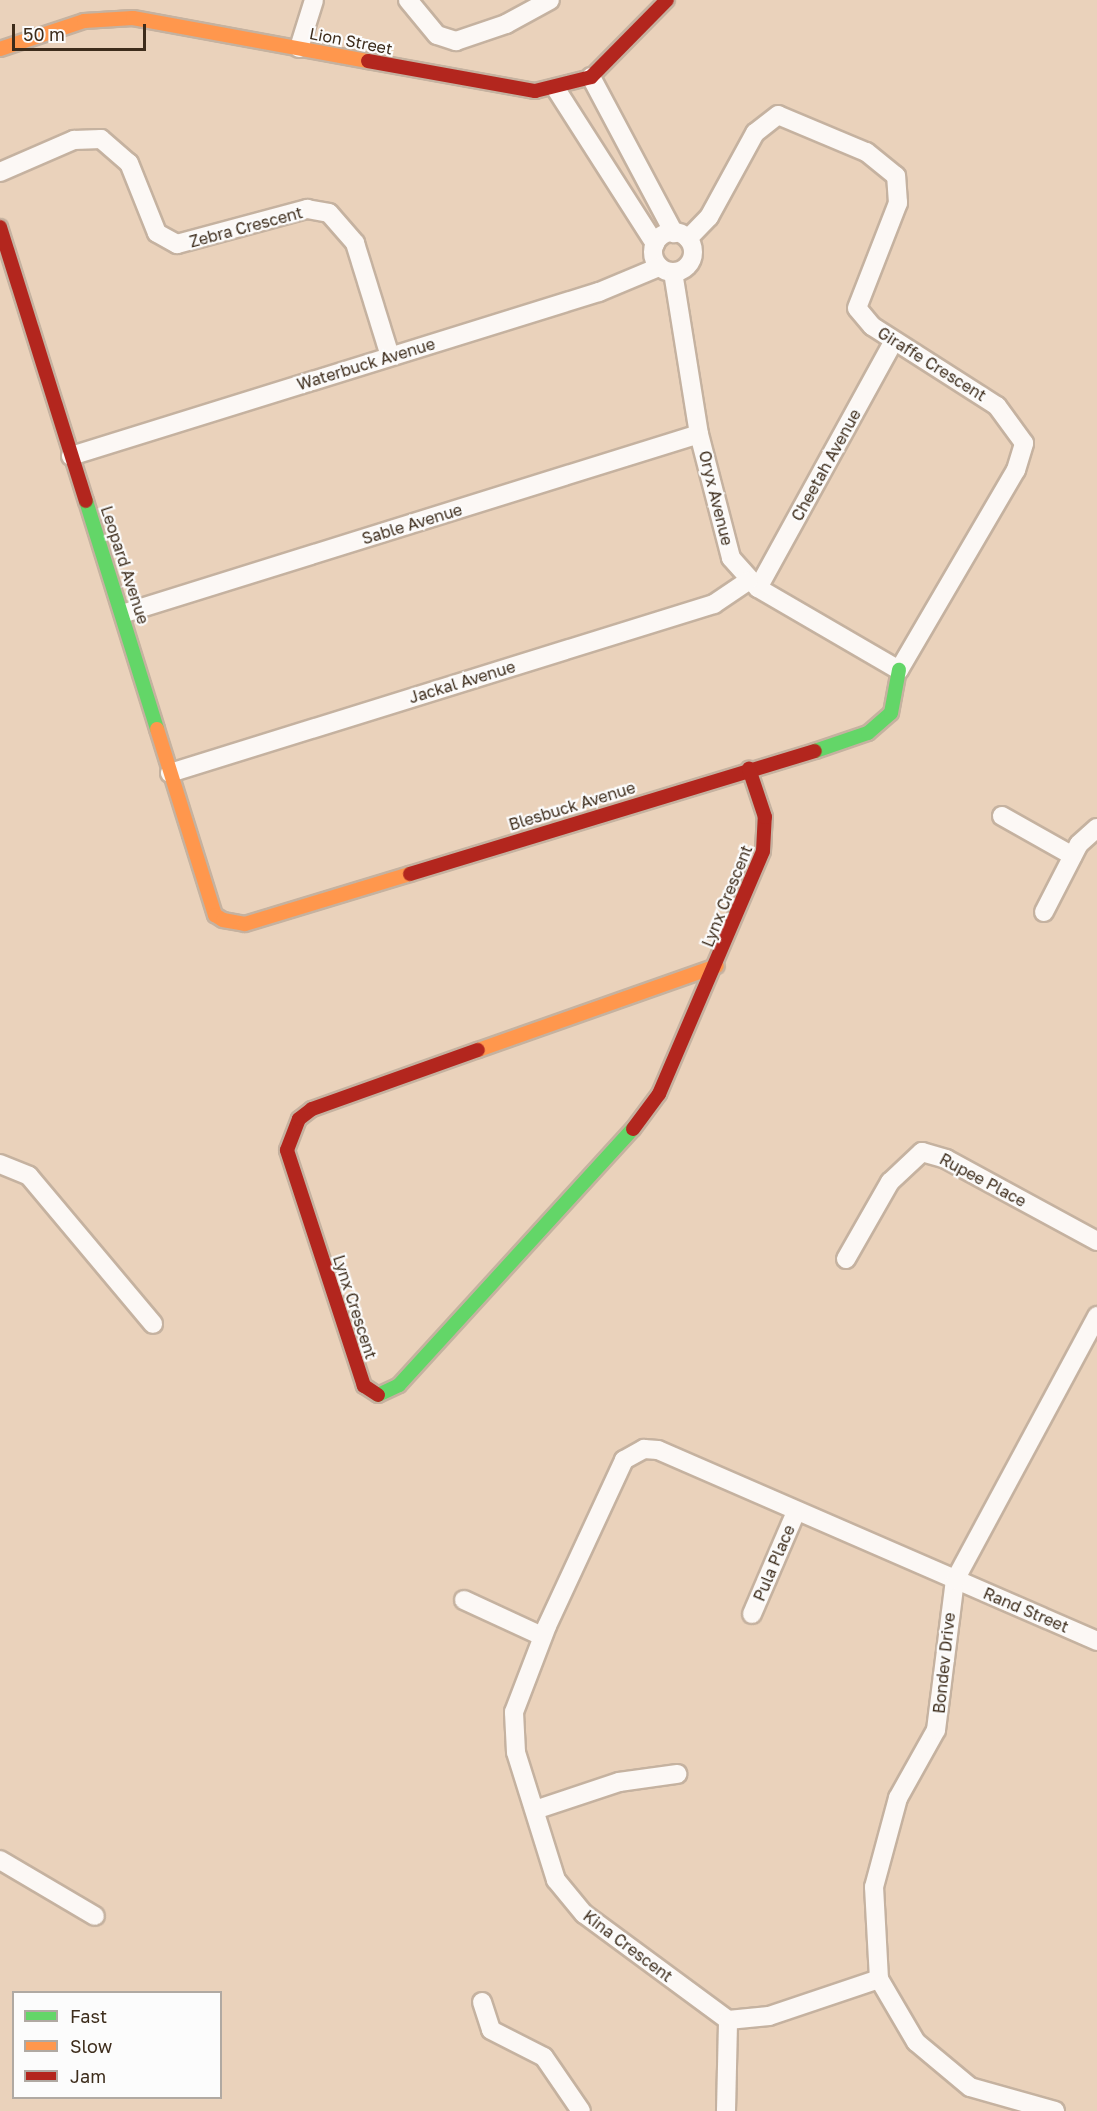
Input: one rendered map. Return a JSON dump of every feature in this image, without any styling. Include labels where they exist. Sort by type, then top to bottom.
[{"type":"street","points":[[299,48],[314,0]]},
{"type":"street","points":[[408,0],[437,35],[456,41],[506,24],[550,0]]},
{"type":"street","name":"Lion Street","points":[[0,49],[107,16],[299,48],[508,89],[556,89],[591,77],[667,0]]},
{"type":"street","points":[[591,77],[681,236],[691,261],[666,269]]},
{"type":"street","points":[[556,89],[655,244],[681,236]]},
{"type":"street","name":"Giraffe Crescent","points":[[681,236],[709,217],[749,141],[770,118],[801,120],[866,152],[891,169],[899,190],[857,308],[894,341],[997,406],[1024,443],[1016,470],[899,670]]},
{"type":"street","name":"Zebra Crescent","points":[[0,172],[74,140],[102,139],[129,163],[157,233],[177,244],[306,209],[330,213],[355,243],[390,356]]},
{"type":"street","name":"Leopard Avenue","points":[[0,227],[71,456],[125,613],[170,772],[215,915]]},
{"type":"street","name":"Oryx Avenue","points":[[655,244],[666,269],[699,434],[723,535],[753,584]]},
{"type":"street","name":"Waterbuck Avenue","points":[[71,456],[615,287],[666,269]]},
{"type":"street","name":"Cheetah Avenue","points":[[753,584],[894,341]]},
{"type":"street","name":"Sable Avenue","points":[[125,613],[699,434]]},
{"type":"street","points":[[753,584],[899,670]]},
{"type":"street","name":"Jackal Avenue","points":[[170,772],[714,604],[753,584]]},
{"type":"street","name":"Blesbuck Avenue","points":[[215,915],[245,924],[868,733],[896,704],[899,670]]},
{"type":"street","name":"Lynx Crescent","points":[[717,966],[312,1109],[299,1119],[287,1150],[364,1386],[373,1395],[384,1396],[399,1385],[626,1138],[671,1072],[717,966],[766,838],[749,769]]},
{"type":"street","points":[[1002,816],[1072,856]]},
{"type":"street","points":[[1044,912],[1072,856],[1097,828]]},
{"type":"street","name":"Rupee Place","points":[[846,1259],[890,1182],[922,1152],[946,1159],[1097,1241]]},
{"type":"street","points":[[0,1164],[29,1176],[153,1324]]},
{"type":"street","name":"Bondev Drive","points":[[1056,2111],[970,2087],[916,2042],[879,1980],[874,1887],[898,1798],[936,1730],[955,1580],[1097,1316]]},
{"type":"street","name":"Kina Crescent","points":[[728,2020],[567,1896],[556,1880],[513,1730],[522,1686],[615,1474],[634,1454],[658,1450],[955,1580]]},
{"type":"street","name":"Pula Place","points":[[752,1614],[796,1512]]},
{"type":"street","name":"Rand Street","points":[[955,1580],[1097,1641]]},
{"type":"street","points":[[464,1600],[542,1636]]},
{"type":"street","points":[[535,1810],[618,1782],[677,1774]]},
{"type":"street","points":[[0,1860],[95,1916]]},
{"type":"street","points":[[726,2111],[728,2020],[769,2016],[879,1980]]},
{"type":"street","points":[[482,2002],[491,2030],[544,2057],[581,2111]]},
{"type":"traffic: fast","points":[[86,501],[157,729]]},
{"type":"traffic: fast","points":[[815,751],[868,733],[891,713],[899,670]]},
{"type":"traffic: fast","points":[[378,1395],[399,1385],[633,1129]]},
{"type":"traffic: slow","points":[[0,49],[84,21],[133,18],[368,61]]},
{"type":"traffic: slow","points":[[157,729],[215,915],[223,920],[245,924],[410,874]]},
{"type":"traffic: slow","points":[[478,1050],[717,966]]},
{"type":"traffic: jam","points":[[368,61],[535,91],[591,77],[667,0]]},
{"type":"traffic: jam","points":[[0,227],[86,501]]},
{"type":"traffic: jam","points":[[410,874],[815,751]]},
{"type":"traffic: jam","points":[[633,1129],[659,1094],[763,851],[765,817],[749,769]]},
{"type":"traffic: jam","points":[[378,1395],[364,1386],[287,1150],[299,1119],[312,1109],[478,1050]]}]
